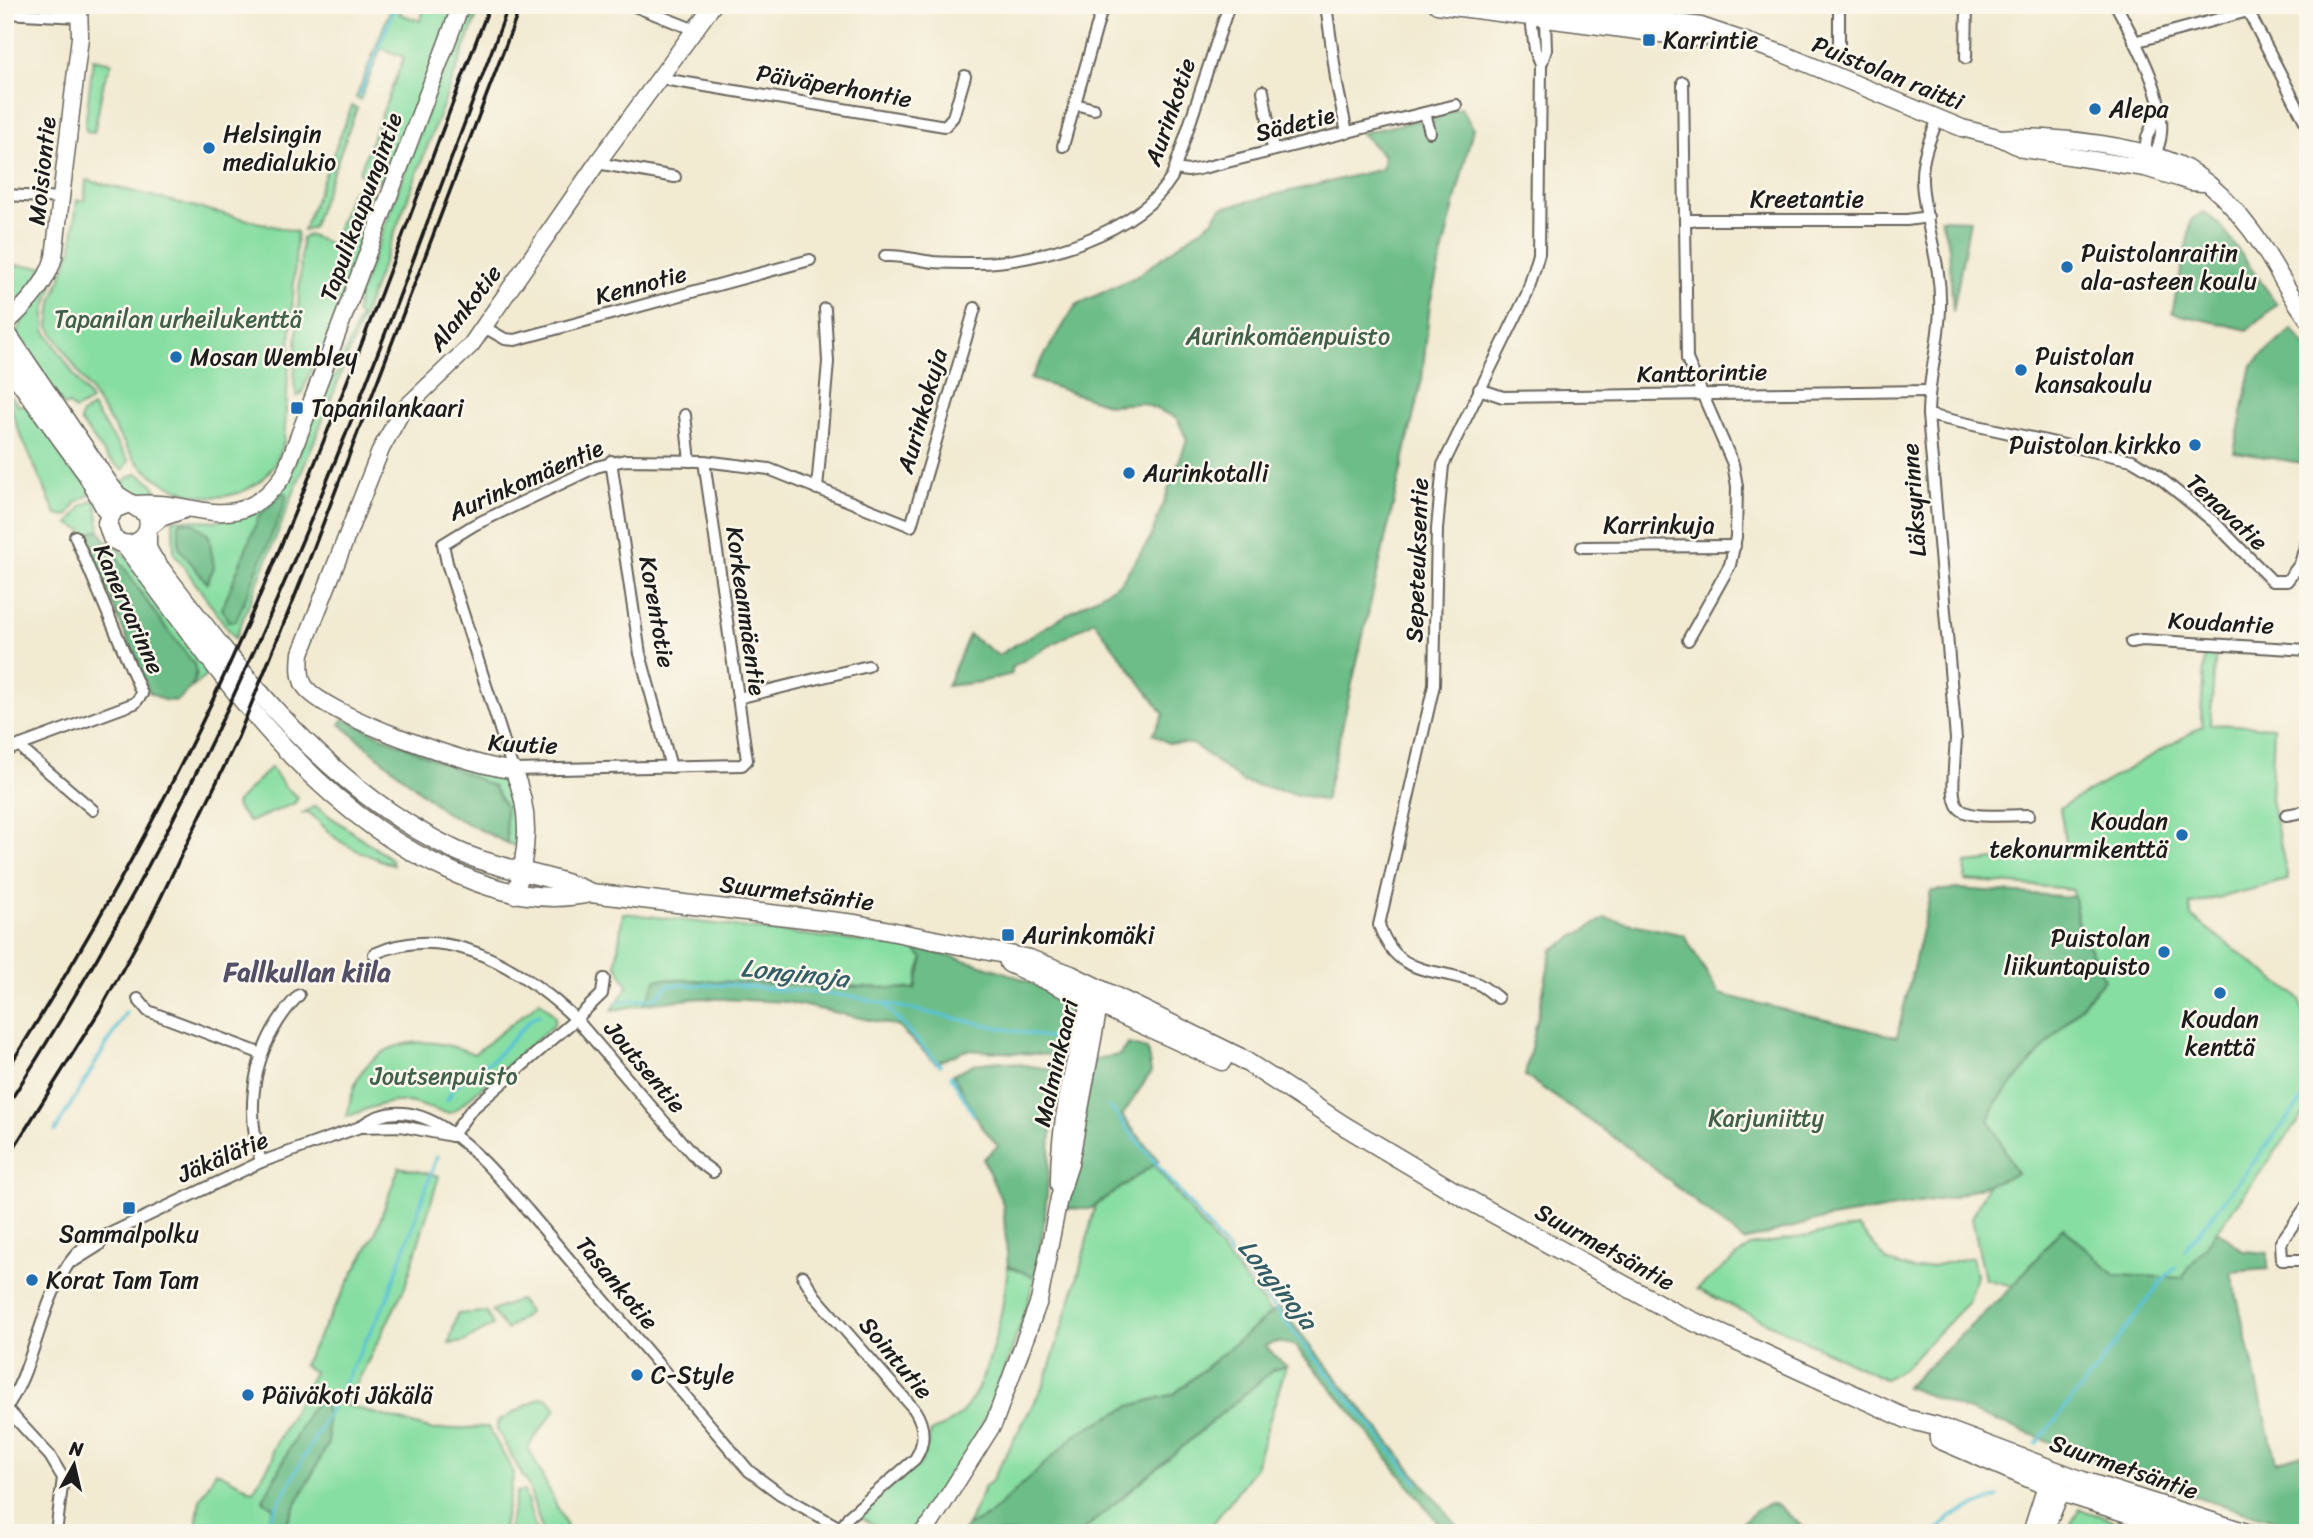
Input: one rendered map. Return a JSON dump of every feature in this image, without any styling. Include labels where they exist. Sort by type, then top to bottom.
[{"type":"main road","name":"Tapulikaupungintie","points":[[132,503],[164,502],[184,510],[215,513],[244,508],[266,496],[285,475],[461,5]]},
{"type":"main road","name":"Alankotie","points":[[315,698],[304,685],[300,669],[301,653],[381,449],[402,411],[451,365],[484,327],[597,163],[713,5]]},
{"type":"main road","points":[[1437,5],[1539,10]]},
{"type":"main road","name":"Puistolan raitti","points":[[1539,10],[1692,37],[1719,34],[1781,53],[1938,119],[2001,138],[2025,136],[2148,159],[2196,174],[2202,183],[2226,201],[2250,228],[2308,319]]},
{"type":"main road","name":"Moisiontie","points":[[5,324],[33,296],[49,272],[54,257],[63,198],[79,11]]},
{"type":"main road","points":[[5,331],[110,486],[147,514],[148,531],[134,545],[117,542],[108,532],[109,515],[87,474],[5,361]]},
{"type":"main road","points":[[109,515],[114,509],[132,503]]},
{"type":"main road","name":"Tapulikaupungintie","points":[[148,531],[161,519],[184,510]]},
{"type":"main road","name":"Suurmetsäntie","points":[[148,531],[147,548],[153,559],[228,656],[285,722],[337,772],[410,825],[456,850],[521,874],[574,885],[591,893],[855,924],[936,939],[994,954],[1239,1057],[1467,1199],[1675,1313],[1907,1419],[1931,1436],[2053,1489],[2191,1533]]},
{"type":"main road","name":"Suurmetsäntie","points":[[125,545],[218,671],[317,783],[360,818],[404,848],[485,886],[515,895],[574,897],[591,893]]},
{"type":"main road","name":"Kuutie","points":[[315,698],[339,711],[466,762],[513,770]]},
{"type":"main road","points":[[513,770],[527,825],[526,854],[515,895]]},
{"type":"main road","name":"Malminkaari","points":[[927,1530],[994,1423],[1007,1395],[1039,1301],[1059,1198],[1058,1163],[1071,1082],[1098,998]]},
{"type":"main road","name":"Suurmetsäntie","points":[[1907,1419],[1936,1426],[2058,1472],[2247,1533]]},
{"type":"main road","points":[[2044,1533],[2058,1472]]},
{"type":"main road","points":[[2031,1533],[2053,1489]]},
{"type":"street","points":[[632,5],[695,30]]},
{"type":"street","points":[[1063,146],[1103,5]]},
{"type":"street","name":"Aurinkotie","points":[[885,256],[977,263],[1048,253],[1088,239],[1137,211],[1164,190],[1175,169],[1229,5]]},
{"type":"street","points":[[1326,5],[1337,85],[1348,133]]},
{"type":"street","points":[[1839,5],[1839,44]]},
{"type":"street","points":[[1966,58],[1967,5]]},
{"type":"street","points":[[2116,5],[2156,85],[2158,112],[2162,124],[2148,159]]},
{"type":"street","points":[[2134,42],[2270,5]]},
{"type":"street","name":"Sepeteuksentie","points":[[1498,998],[1478,983],[1416,969],[1405,963],[1379,925],[1434,685],[1439,481],[1449,450],[1527,294],[1539,253],[1541,65],[1535,50],[1539,10]]},
{"type":"street","points":[[2248,10],[2308,127]]},
{"type":"street","points":[[5,12],[79,11]]},
{"type":"street","name":"Päiväperhontie","points":[[662,76],[945,126],[953,117],[965,76]]},
{"type":"street","points":[[1683,82],[1687,359],[1735,472],[1735,546],[1730,565],[1688,640]]},
{"type":"street","points":[[1263,91],[1273,150]]},
{"type":"street","points":[[1075,104],[1094,109]]},
{"type":"street","name":"Sädetie","points":[[1175,169],[1188,171],[1456,105]]},
{"type":"street","points":[[1425,113],[1430,132]]},
{"type":"street","name":"Läksyrinne","points":[[1938,119],[1922,166],[1928,218],[1935,242],[1941,306],[1928,391],[1928,415],[1956,739],[1953,802],[1963,812],[1972,816],[2029,815]]},
{"type":"street","points":[[597,163],[675,177]]},
{"type":"street","points":[[5,195],[63,198]]},
{"type":"street","name":"Kreetantie","points":[[1686,220],[1928,218]]},
{"type":"street","name":"Kennotie","points":[[484,327],[505,340],[515,340],[810,260]]},
{"type":"street","name":"Aurinkokuja","points":[[911,526],[975,308]]},
{"type":"street","points":[[817,489],[828,362],[825,309]]},
{"type":"street","name":"Kanttorintie","points":[[1479,389],[1503,397],[1928,391]]},
{"type":"street","points":[[685,415],[690,461]]},
{"type":"street","name":"Tenavatie","points":[[1928,415],[2132,460],[2154,473],[2214,522],[2272,581],[2287,580],[2295,572],[2308,535]]},
{"type":"street","name":"Aurinkomäentie","points":[[513,770],[443,544],[474,525],[611,461],[704,461],[769,469],[911,526]]},
{"type":"street","name":"Korentotie","points":[[611,461],[640,654],[671,767]]},
{"type":"street","name":"Korkeanmäentie","points":[[704,461],[747,760],[742,765]]},
{"type":"street","name":"Kanervarinne","points":[[21,745],[135,704],[141,698],[142,691],[75,536]]},
{"type":"street","name":"Karrinkuja","points":[[1582,547],[1735,546]]},
{"type":"street","name":"Koudantie","points":[[2131,642],[2142,640],[2308,650]]},
{"type":"street","points":[[737,698],[868,666]]},
{"type":"street","points":[[5,751],[21,745],[93,810]]},
{"type":"street","name":"Kuutie","points":[[513,770],[742,765]]},
{"type":"street","points":[[2286,815],[2308,811]]},
{"type":"street","points":[[374,954],[386,948],[419,943],[474,951],[513,968],[576,1019],[602,994],[604,979]]},
{"type":"street","points":[[261,1162],[251,1107],[254,1075],[281,1016],[299,995]]},
{"type":"street","points":[[138,999],[148,1011],[262,1054]]},
{"type":"street","name":"Joutsentie","points":[[452,1136],[471,1110],[576,1019],[698,1161],[713,1172]]},
{"type":"street","name":"Jäkälätie","points":[[6,1408],[24,1380],[58,1281],[92,1238],[107,1234],[261,1162],[360,1127],[375,1115],[401,1113],[441,1124],[452,1136]]},
{"type":"street","name":"Tasankotie","points":[[452,1136],[486,1164],[537,1221],[749,1471],[780,1494],[845,1531]]},
{"type":"street","points":[[2308,1204],[2281,1242],[2282,1260],[2308,1260]]},
{"type":"street","name":"Sointutie","points":[[803,1276],[815,1296],[914,1409],[922,1428],[921,1449],[915,1460],[848,1517],[845,1531]]},
{"type":"street","points":[[6,1408],[50,1456],[63,1478],[56,1533]]},
{"type":"green space","points":[[392,5],[402,5],[400,14],[420,21],[426,5],[455,5],[391,174],[375,182],[359,173],[404,57],[381,48],[360,100],[356,98]]},
{"type":"green space","points":[[467,5],[481,5],[341,374],[235,639],[174,553],[173,519],[218,521],[251,513],[290,476],[330,377],[335,377],[360,316],[356,314],[359,295]],"holes":[[[287,495],[236,620],[229,621],[222,609]]]},
{"type":"green space","points":[[93,59],[112,63],[104,81],[94,133],[87,132],[85,127]]},
{"type":"green space","points":[[352,106],[357,108],[312,228],[303,231]]},
{"type":"green space","name":"Aurinkomäenpuisto","points":[[1461,108],[1473,128],[1430,303],[1422,379],[1325,801],[1243,782],[1193,744],[1168,743],[1153,734],[1164,714],[1094,621],[1012,667],[1012,674],[981,682],[947,686],[969,635],[998,655],[1120,583],[1150,539],[1187,440],[1177,418],[1142,403],[1110,405],[1030,379],[1076,305],[1137,276],[1213,220],[1220,208],[1382,169],[1384,156],[1361,133],[1415,121],[1422,122],[1426,135],[1436,114]]},
{"type":"green space","name":"Tapanilan urheilukenttä","points":[[86,180],[297,232],[284,442],[273,466],[257,483],[238,493],[216,497],[194,494],[172,487],[151,474],[133,457],[49,327],[52,302],[72,248],[77,200],[85,200]]},
{"type":"green space","points":[[362,188],[374,195],[378,208],[318,363],[314,363],[301,395],[297,396],[294,384],[302,238],[309,235],[332,244],[352,191]]},
{"type":"green space","points":[[2204,212],[2221,226],[2277,304],[2248,330],[2172,313],[2192,219]]},
{"type":"green space","points":[[1941,219],[1970,220],[1953,312],[1949,247]]},
{"type":"green space","points":[[12,265],[45,267],[25,295],[5,307],[5,269]]},
{"type":"green space","points":[[57,272],[45,310],[45,330],[91,401],[75,410],[68,404],[64,406],[16,335],[22,321]]},
{"type":"green space","points":[[2292,329],[2308,349],[2308,464],[2234,452],[2252,365]]},
{"type":"green space","points":[[5,389],[19,406],[24,404],[66,453],[93,492],[76,503],[68,516],[56,514],[18,429]]},
{"type":"green space","points":[[92,407],[129,461],[123,470],[108,458],[80,421],[82,414]]},
{"type":"green space","points":[[137,473],[153,484],[158,496],[140,499],[115,486]]},
{"type":"green space","points":[[283,492],[287,495],[283,508],[236,621],[228,621],[222,609],[259,516]]},
{"type":"green space","points":[[96,499],[100,531],[85,536],[82,530],[69,524],[82,506]]},
{"type":"green space","points":[[182,521],[195,524],[209,536],[214,567],[207,583],[179,548],[179,524]]},
{"type":"green space","points":[[100,531],[153,611],[194,664],[194,681],[176,701],[163,700],[149,692],[105,586],[81,547],[85,536]]},
{"type":"green space","points":[[105,540],[122,552],[211,671],[192,688],[197,674]]},
{"type":"green space","name":"Puistolan liikuntapuisto","points":[[2205,651],[2216,651],[2210,724],[2274,727],[2271,799],[2288,880],[2190,905],[2191,916],[2300,999],[2305,1024],[2308,1024],[2308,1108],[2182,1278],[2114,1275],[2063,1227],[2013,1286],[1985,1279],[1972,1218],[1988,1184],[2017,1174],[1989,1120],[1997,1101],[2104,979],[2078,924],[2072,889],[1965,880],[1966,863],[2067,853],[2060,808],[2203,726],[2201,717]]},
{"type":"green space","points":[[344,719],[493,786],[505,806],[507,843],[446,813],[340,724]]},
{"type":"green space","points":[[400,742],[476,771],[508,778],[516,794],[521,848],[507,843],[505,806]]},
{"type":"green space","points":[[271,767],[285,787],[298,797],[295,803],[249,822],[236,803]]},
{"type":"green space","points":[[315,806],[391,859],[393,865],[350,847],[333,836],[308,812],[301,814]]},
{"type":"green space","name":"Karjuniitty","points":[[1959,889],[2074,897],[2078,924],[2104,980],[1997,1101],[1989,1120],[2017,1174],[1949,1198],[1819,1220],[1744,1241],[1625,1145],[1525,1076],[1552,950],[1605,918],[1684,935],[1719,994],[1897,1037],[1931,891]]},
{"type":"green space","points":[[623,913],[913,948],[923,958],[915,989],[658,979],[645,1004],[612,1010],[628,986],[616,964]]},
{"type":"green space","points":[[913,948],[974,963],[1025,980],[1062,1002],[1068,1019],[1053,1055],[966,1050],[936,1063],[897,1026],[787,1002],[700,998],[645,1004],[657,979],[915,989],[923,958]]},
{"type":"green space","name":"Joutsenpuisto","points":[[540,1001],[555,1016],[554,1025],[453,1112],[398,1102],[376,1106],[346,1117],[363,1070],[387,1050],[416,1042],[445,1045],[474,1054]]},
{"type":"green space","points":[[1128,1044],[1147,1049],[1151,1072],[1122,1116],[1159,1161],[1090,1209],[1065,1208],[1095,1059],[1119,1055]]},
{"type":"green space","points":[[1000,1061],[1056,1070],[1046,1200],[1035,1277],[1008,1266],[1003,1204],[983,1159],[998,1146],[982,1127],[953,1074],[974,1064]]},
{"type":"green space","points":[[1153,1164],[1271,1313],[1174,1394],[1130,1406],[988,1516],[967,1526],[985,1486],[991,1482],[1045,1382],[1079,1273],[1095,1206]]},
{"type":"green space","points":[[399,1167],[439,1176],[405,1287],[346,1405],[433,1430],[488,1427],[514,1473],[502,1533],[281,1533],[328,1444],[277,1533],[195,1533],[200,1500],[216,1471],[253,1491],[273,1458],[272,1451],[314,1372],[303,1365],[375,1234]]},
{"type":"green space","points":[[1858,1227],[1888,1262],[1915,1270],[1972,1257],[1976,1275],[1968,1302],[1904,1368],[1885,1379],[1697,1289],[1750,1246]]},
{"type":"green space","points":[[2063,1227],[2114,1275],[2182,1278],[2217,1230],[2243,1251],[2268,1253],[2268,1269],[2231,1272],[2276,1462],[2308,1452],[2308,1530],[2201,1499],[1906,1387],[2013,1286]]},
{"type":"green space","points":[[1008,1266],[1035,1277],[1011,1353],[986,1417],[955,1478],[915,1533],[890,1533],[859,1517],[862,1510],[921,1463],[931,1432],[955,1419],[967,1406],[986,1370],[993,1348]]},
{"type":"green space","points":[[519,1300],[529,1312],[506,1330],[492,1311]]},
{"type":"green space","points":[[1279,1307],[1463,1533],[1446,1533],[1349,1409],[1294,1345],[1276,1342],[1265,1346],[1286,1366],[1273,1370],[1080,1533],[963,1533],[967,1526],[988,1516],[1079,1432],[1130,1406],[1174,1394]]},
{"type":"green space","points":[[486,1312],[493,1325],[463,1342],[449,1344],[457,1314]]},
{"type":"green space","points":[[1286,1366],[1255,1468],[1206,1533],[1080,1533],[1273,1370]]},
{"type":"green space","points":[[322,1394],[327,1414],[328,1444],[281,1533],[262,1533],[274,1508],[263,1500],[307,1415]]},
{"type":"green space","points":[[542,1397],[548,1398],[556,1409],[528,1447],[570,1533],[543,1533],[528,1485],[497,1430],[498,1421]]},
{"type":"green space","points":[[524,1491],[537,1533],[507,1533],[517,1492]]},
{"type":"green space","points":[[1770,1503],[1779,1506],[1809,1533],[1731,1533],[1759,1508]]},
{"type":"green space","points":[[2079,1509],[2155,1533],[2066,1533]]},
{"type":"waterway","points":[[360,94],[396,5]]},
{"type":"waterway","name":"Longinoja","points":[[619,1002],[656,998],[668,985],[733,985],[849,996],[1054,1039]]},
{"type":"waterway","points":[[885,1005],[940,1065]]},
{"type":"waterway","points":[[55,1131],[126,1012]]},
{"type":"waterway","name":"Longinoja","points":[[447,1100],[455,1086],[495,1058],[532,1018],[539,1015]]},
{"type":"waterway","points":[[951,1076],[974,1115]]},
{"type":"waterway","points":[[2185,1250],[2307,1094]]},
{"type":"waterway","name":"Longinoja","points":[[1110,1107],[1418,1484]]},
{"type":"waterway","name":"Longinoja","points":[[342,1387],[387,1299],[437,1157]]},
{"type":"waterway","points":[[2036,1444],[2175,1267]]},
{"type":"waterway","name":"Longinoja","points":[[262,1533],[333,1405]]},
{"type":"waterway","points":[[1937,1533],[1949,1517],[1998,1497]]},
{"type":"railway","points":[[5,1073],[103,910],[164,799],[220,685],[311,473],[490,5]]},
{"type":"railway","points":[[5,1109],[75,996],[172,822],[258,642],[357,405],[509,5]]},
{"type":"railway","points":[[5,1162],[100,1010],[150,920],[236,742],[303,576],[521,5]]},
{"type":"place","name":"Karrintie","points":[[1649,40]]},
{"type":"place","name":"Alepa","points":[[2095,109]]},
{"type":"place","name":"Helsingin medialukio","points":[[209,148]]},
{"type":"place","name":"Puistolanraitin ala-asteen koulu","points":[[2067,267]]},
{"type":"place","name":"Mosan Wembley","points":[[176,357]]},
{"type":"place","name":"Puistolan kansakoulu","points":[[2021,370]]},
{"type":"place","name":"Tapanilankaari","points":[[297,408]]},
{"type":"place","name":"Puistolan kirkko","points":[[2195,445]]},
{"type":"place","name":"Aurinkotalli","points":[[1129,473]]},
{"type":"place","name":"Koudan tekonurmikenttä","points":[[2182,835]]},
{"type":"place","name":"Aurinkomäki","points":[[1008,935]]},
{"type":"place","name":"Puistolan liikuntapuisto","points":[[2164,952]]},
{"type":"place","name":"Koudan kenttä","points":[[2220,993]]},
{"type":"place","name":"Sammalpolku","points":[[129,1208]]},
{"type":"place","name":"Korat Tam Tam","points":[[32,1280]]},
{"type":"place","name":"C-Style","points":[[637,1375]]},
{"type":"place","name":"Päiväkoti Jäkälä","points":[[248,1395]]},
{"type":"district","name":"Fallkullan kiila","points":[[307,972]]}]
